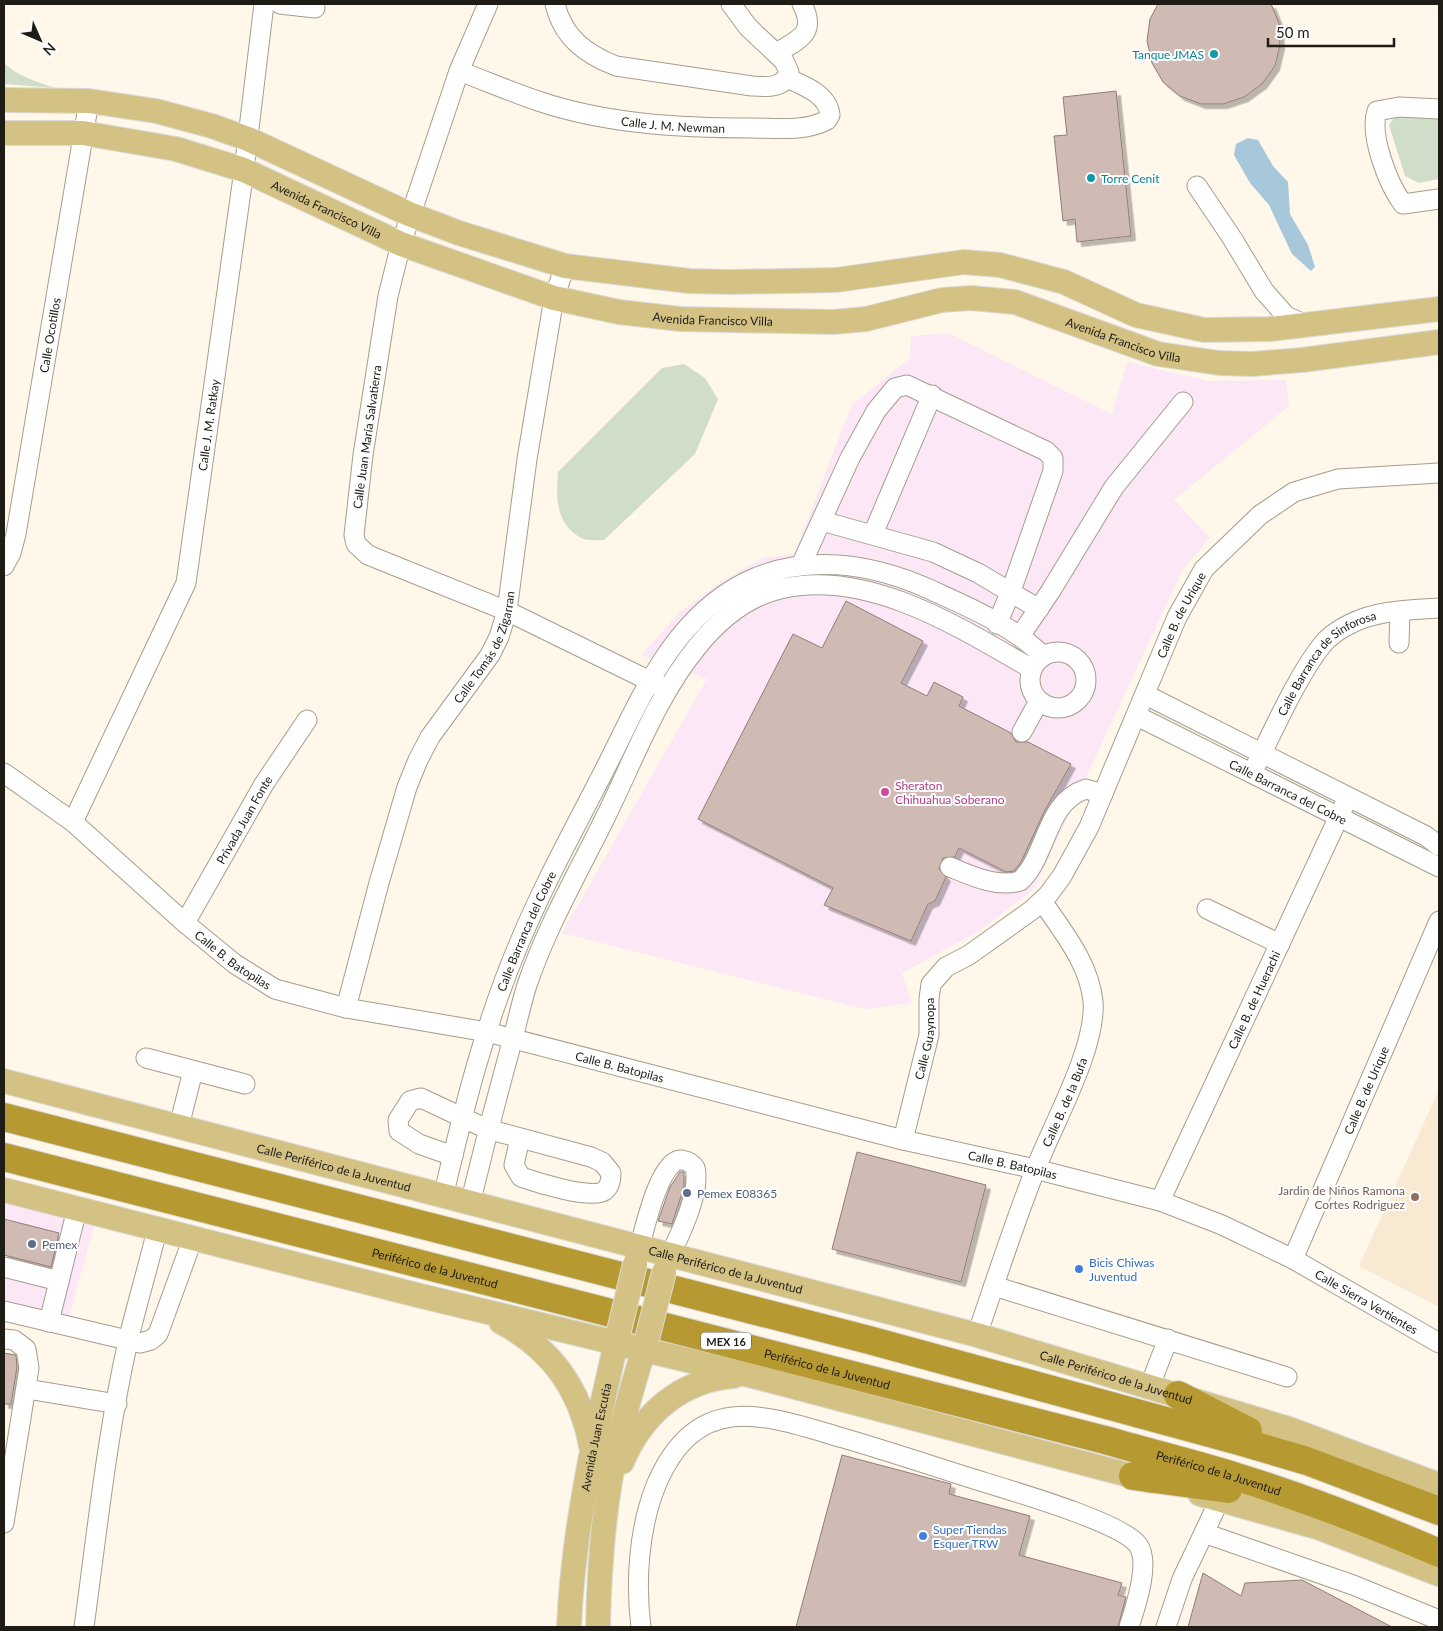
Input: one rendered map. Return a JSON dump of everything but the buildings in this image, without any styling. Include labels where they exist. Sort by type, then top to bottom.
[{"type":"highway","points":[[4,1117],[869,1340],[1307,1461],[1439,1511]]},
{"type":"highway","name":"Periférico de la Juventud","points":[[4,1157],[949,1398],[1239,1478],[1369,1523],[1439,1553]]},
{"type":"highway","points":[[1178,1396],[1307,1461]]},
{"type":"highway","points":[[1133,1476],[1307,1500]]},
{"type":"main road","points":[[4,100],[89,102],[156,111],[212,126],[248,139],[409,214],[459,233],[565,266],[689,281],[740,282],[836,280],[964,262],[1000,265],[1064,282],[1136,315],[1174,325],[1204,330],[1243,330],[1306,325],[1439,309]]},
{"type":"main road","name":"Avenida Francisco Villa","points":[[4,133],[83,133],[176,150],[244,170],[400,244],[554,298],[619,312],[680,319],[834,322],[866,319],[942,300],[996,299],[1015,302],[1158,354],[1192,360],[1252,364],[1439,342]]},
{"type":"main road","name":"Calle Periférico de la Juventud","points":[[4,1081],[443,1196],[666,1264],[977,1336],[1289,1429],[1439,1485]]},
{"type":"main road","points":[[4,1190],[480,1310],[646,1345],[749,1375],[1220,1499],[1320,1528],[1439,1574]]},
{"type":"main road","name":"Avenida Juan Escutia","points":[[570,1627],[574,1559],[592,1454],[637,1256]]},
{"type":"main road","name":"Avenida Juan Escutia","points":[[598,1627],[606,1500],[620,1430],[646,1345],[666,1264]]},
{"type":"main road","points":[[480,1310],[516,1330],[553,1362],[564,1376],[582,1408],[592,1454]]},
{"type":"main road","points":[[606,1500],[628,1447],[639,1430],[662,1404],[683,1390],[702,1382],[721,1377],[749,1375]]},
{"type":"street","name":"Calle J. M. Ratkay","points":[[73,822],[186,583],[244,170],[264,4]]},
{"type":"street","points":[[280,4],[315,8]]},
{"type":"street","name":"Calle Juan María Salvatierra","points":[[488,4],[459,71],[400,244],[388,296],[354,527],[356,544],[368,555],[507,611],[659,686]]},
{"type":"street","points":[[555,4],[564,28],[573,40],[597,59],[616,66],[752,86],[775,86],[787,78],[788,66],[748,28],[731,4]]},
{"type":"street","points":[[776,53],[802,37],[806,31],[809,21],[802,4]]},
{"type":"street","name":"Calle J. M. Newman","points":[[459,71],[538,101],[615,119],[670,126],[734,128],[810,127],[827,120],[830,115],[826,102],[817,93],[787,78]]},
{"type":"street","name":"Calle Ocotillos","points":[[4,566],[11,553],[16,534],[89,102]]},
{"type":"street","points":[[1439,109],[1390,108],[1377,111],[1374,132],[1390,183],[1403,204],[1439,200]]},
{"type":"street","points":[[1197,186],[1232,238],[1264,291],[1286,316],[1306,325]]},
{"type":"street","name":"Calle Tomás de Zigarran","points":[[346,1008],[407,787],[430,737],[490,655],[499,636],[507,611],[527,459],[554,298],[565,266]]},
{"type":"street","points":[[801,565],[850,458],[886,396],[900,384],[918,388],[1046,451],[1053,458],[1053,471],[1011,591],[997,624]]},
{"type":"street","points":[[873,534],[932,395]]},
{"type":"street","points":[[1020,636],[1039,609],[1114,487],[1182,402]]},
{"type":"street","name":"Calle B. de Urique","points":[[1042,901],[1062,876],[1076,852],[1137,716],[1178,617],[1204,569],[1260,515],[1294,492],[1338,479],[1439,473]]},
{"type":"street","points":[[822,521],[906,544],[956,562],[1011,591],[1039,609]]},
{"type":"street","points":[[886,596],[906,544]]},
{"type":"street","points":[[659,686],[670,649],[685,630],[733,600],[763,575],[801,565],[836,564],[893,574],[971,609],[1020,636],[1038,662]]},
{"type":"street","points":[[733,600],[756,597],[800,586],[841,587],[886,596],[980,639],[1038,662]]},
{"type":"street","name":"Calle Barranca de Sinforosa","points":[[1252,772],[1305,672],[1323,644],[1350,623],[1373,615],[1439,608]]},
{"type":"street","points":[[1399,643],[1400,611]]},
{"type":"street","points":[[1058,652],[1066,653],[1079,662],[1085,676],[1083,691],[1078,698],[1065,706],[1045,704],[1030,684],[1038,662],[1058,652]]},
{"type":"street","name":"Calle Barranca del Cobre","points":[[443,1196],[462,1117],[487,1032],[516,949],[536,904],[659,686]]},
{"type":"street","name":"Calle Barranca del Cobre","points":[[470,1204],[487,1129],[528,983],[659,686]]},
{"type":"street","name":"Calle Barranca del Cobre","points":[[1146,695],[1426,836],[1439,846]]},
{"type":"street","points":[[1027,734],[1045,704]]},
{"type":"street","name":"Calle Barranca del Cobre","points":[[1137,716],[1439,867]]},
{"type":"street","name":"Privada Juan Fonte","points":[[185,923],[264,784],[308,720]]},
{"type":"street","name":"Calle B. Batopilas","points":[[4,773],[73,822],[185,923],[235,964],[261,981],[290,994],[346,1008],[487,1032],[903,1140],[1035,1169],[1160,1201],[1222,1225],[1293,1259]]},
{"type":"street","points":[[950,867],[992,882],[1003,884],[1020,881],[1033,866],[1050,825],[1069,797],[1086,789],[1103,794]]},
{"type":"street","name":"Calle B. de Huerachi","points":[[1160,1201],[1348,798]]},
{"type":"street","name":"Calle Guaynopa","points":[[903,1140],[929,1035],[931,984],[946,967],[969,955],[1042,901]]},
{"type":"street","name":"Calle B. de la Bufa","points":[[977,1336],[1035,1169],[1084,1053],[1092,1028],[1093,1002],[1089,979],[1072,944],[1042,901]]},
{"type":"street","points":[[536,904],[557,914]]},
{"type":"street","points":[[1207,909],[1280,944]]},
{"type":"street","name":"Calle B. de Urique","points":[[1293,1259],[1439,921]]},
{"type":"street","points":[[146,1058],[245,1084]]},
{"type":"street","points":[[178,1126],[193,1071]]},
{"type":"street","points":[[453,1156],[408,1138],[399,1131],[398,1120],[410,1101],[417,1098],[435,1104],[487,1129],[520,1138],[602,1162],[611,1173],[608,1186],[604,1191],[592,1194],[560,1188],[521,1177],[517,1174],[514,1165],[520,1138]]},
{"type":"street","points":[[637,1256],[662,1178],[673,1162],[679,1159],[685,1160],[695,1168],[696,1179],[684,1228],[666,1264]]},
{"type":"street","points":[[49,1322],[77,1209]]},
{"type":"street","points":[[84,1627],[128,1341],[157,1230]]},
{"type":"street","points":[[4,1311],[128,1341],[140,1343],[151,1340],[158,1334],[193,1238]]},
{"type":"street","name":"Calle Sierra Vertientes","points":[[1293,1259],[1439,1343]]},
{"type":"street","points":[[4,1267],[59,1281]]},
{"type":"street","points":[[994,1286],[1287,1377]]},
{"type":"street","points":[[4,1338],[21,1344],[28,1354],[27,1389],[4,1523]]},
{"type":"street","points":[[1149,1388],[1168,1339]]},
{"type":"street","points":[[27,1389],[117,1404]]},
{"type":"street","points":[[641,1627],[639,1580],[643,1540],[652,1496],[661,1475],[680,1442],[719,1419],[736,1415],[757,1415],[787,1421],[890,1452],[1046,1502],[1128,1535],[1140,1547],[1144,1561],[1137,1600],[1129,1627]]},
{"type":"street","points":[[1166,1627],[1182,1579],[1220,1499]]},
{"type":"street","points":[[1204,1533],[1353,1585],[1439,1620]]},
{"type":"shaded area","points":[[948,333],[1112,414],[1127,362],[1209,381],[1286,380],[1289,406],[1174,500],[1210,538],[1183,569],[1034,889],[979,931],[902,973],[912,1003],[865,1009],[562,933],[707,679],[641,655],[679,613],[720,582],[763,558],[794,554],[852,405],[910,358],[911,336]]},
{"type":"shaded area","name":"Jardin de Niños Ramona Cortes Rodriguez","points":[[1439,1090],[1439,1307],[1359,1266]]},
{"type":"shaded area","points":[[4,1202],[94,1226],[69,1317],[4,1300]]},
{"type":"green space","points":[[4,63],[22,75],[56,88],[4,84]]},
{"type":"green space","points":[[1397,113],[1439,116],[1439,179],[1419,183],[1405,176],[1389,125]]},
{"type":"green space","points":[[684,364],[705,378],[718,399],[695,454],[604,540],[581,538],[566,525],[559,509],[557,491],[558,472],[662,368]]},
{"type":"water","points":[[1248,138],[1258,140],[1273,166],[1288,182],[1290,214],[1308,245],[1315,267],[1311,271],[1292,254],[1269,205],[1250,183],[1234,155],[1236,144]]},
{"type":"place","name":"Tanque JMAS","points":[[1214,54]]},
{"type":"place","name":"Torre Cenit","points":[[1091,178]]},
{"type":"place","name":"Sheraton Chihuahua Soberano","points":[[885,792]]},
{"type":"place","name":"Pemex E08365","points":[[687,1193]]},
{"type":"place","name":"Jardin de Niños Ramona Cortes Rodriguez","points":[[1415,1197]]},
{"type":"place","name":"Pemex","points":[[32,1244]]},
{"type":"place","name":"Bicis Chiwas Juventud","points":[[1079,1269]]},
{"type":"place","name":"Super Tiendas Esquer TRW","points":[[923,1536]]}]
